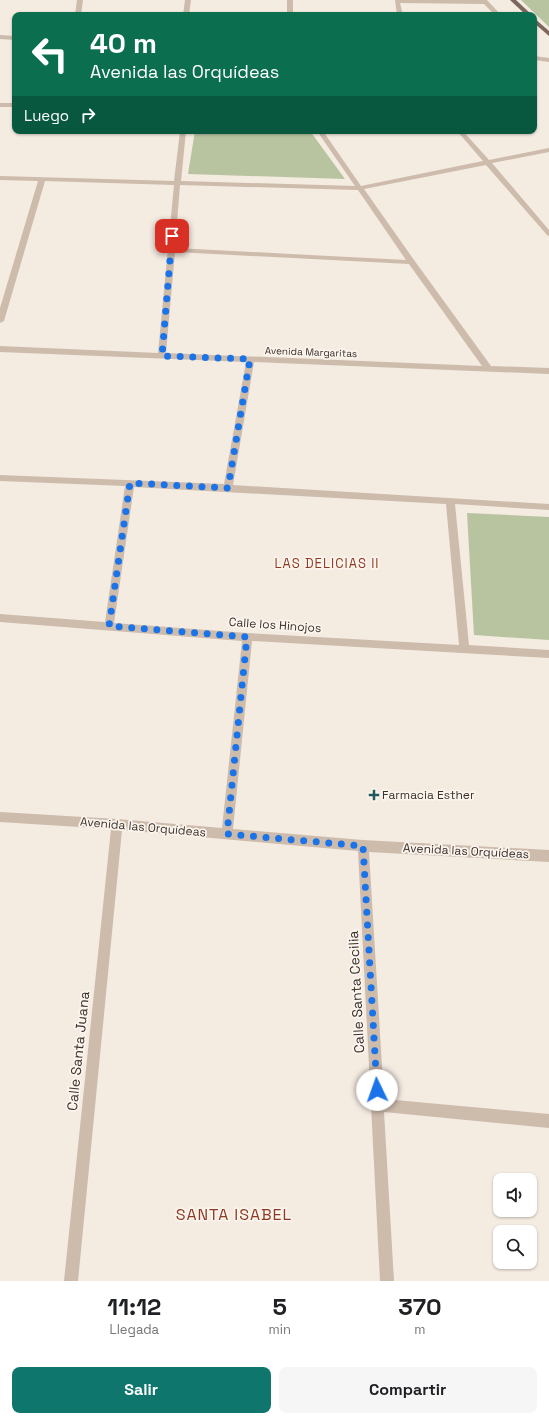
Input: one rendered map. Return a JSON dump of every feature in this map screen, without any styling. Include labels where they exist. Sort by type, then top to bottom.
[{"type":"main road","points":[[513,0],[526,12]]},
{"type":"main road","points":[[537,23],[549,34]]},
{"type":"street","points":[[78,12],[80,0]]},
{"type":"street","points":[[186,12],[188,0]]},
{"type":"street","points":[[290,0],[290,12]]},
{"type":"street","points":[[399,12],[397,1],[485,1],[495,12]]},
{"type":"street","points":[[0,37],[12,38]]},
{"type":"street","points":[[537,57],[549,60]]},
{"type":"street","points":[[0,105],[12,105]]},
{"type":"street","points":[[162,356],[183,134]]},
{"type":"street","points":[[322,134],[411,262],[489,369]]},
{"type":"street","points":[[463,134],[549,234]]},
{"type":"street","points":[[0,178],[360,188],[549,150]]},
{"type":"street","points":[[0,320],[42,180]]},
{"type":"street","points":[[171,250],[411,262]]},
{"type":"street","name":"Avenida Margaritas","points":[[0,350],[549,371]]},
{"type":"street","points":[[228,488],[250,359]]},
{"type":"street","points":[[0,478],[228,488],[549,507]]},
{"type":"street","points":[[109,626],[130,483]]},
{"type":"street","points":[[450,500],[464,649]]},
{"type":"street","name":"Calle los Hinojos","points":[[0,618],[247,637],[549,654]]},
{"type":"street","points":[[227,834],[247,637]]},
{"type":"street","name":"Avenida las Orquídeas","points":[[0,816],[117,824],[363,846],[549,856]]},
{"type":"street","name":"Calle Santa Juana","points":[[71,1281],[117,824]]},
{"type":"street","name":"Calle Santa Cecilia","points":[[363,846],[388,1281]]},
{"type":"street","points":[[378,1105],[549,1121]]},
{"type":"green space","points":[[521,0],[549,0],[549,27],[537,15],[537,12],[533,12]]},
{"type":"green space","points":[[195,134],[312,134],[345,179],[188,174]]},
{"type":"green space","points":[[467,513],[549,517],[549,640],[474,635]]},
{"type":"place","name":"Farmacia Esther","points":[[374,795]]},
{"type":"district","name":"LAS DELICIAS II","points":[[327,563]]},
{"type":"district","name":"SANTA ISABEL","points":[[234,1214]]},
{"type":"route","points":[[172,236],[162,356],[250,359],[228,488],[130,483],[109,626],[247,637],[227,834],[363,846],[377,1090]]}]
